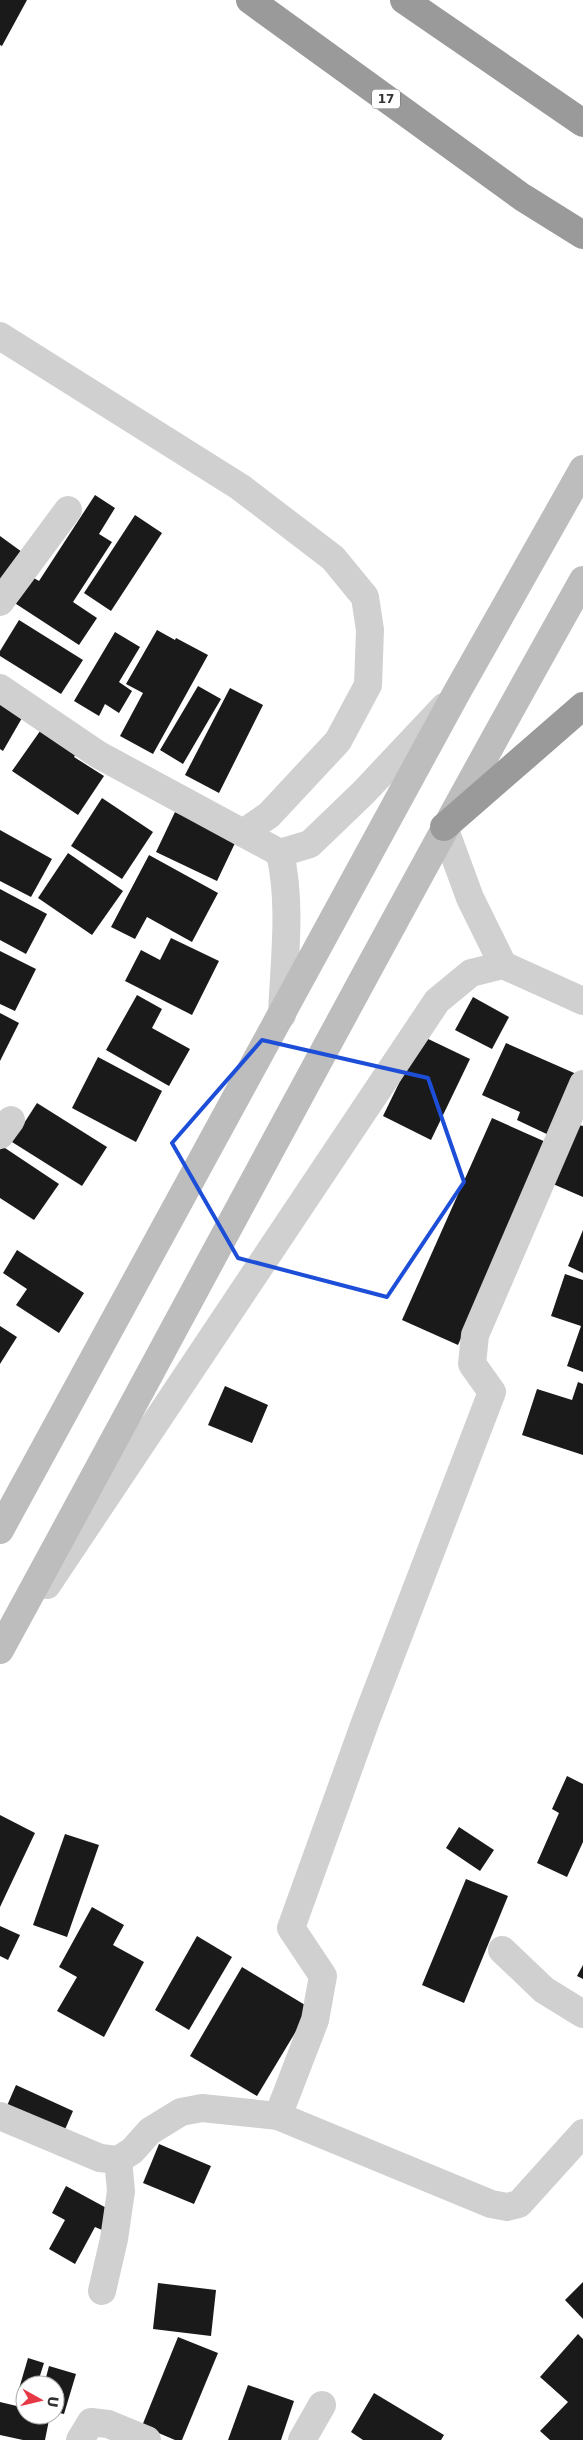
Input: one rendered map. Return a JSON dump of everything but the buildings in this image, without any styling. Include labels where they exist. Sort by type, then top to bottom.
[{"type":"highway","name":"17","points":[[250,0],[522,197],[583,235]]},
{"type":"highway","points":[[404,0],[582,122]]},
{"type":"highway","points":[[444,827],[583,706]]},
{"type":"main road","points":[[0,1530],[457,692],[583,469]]},
{"type":"main road","points":[[0,1650],[223,1241],[444,827],[583,580]]},
{"type":"street","points":[[0,336],[240,487],[333,558],[365,597],[370,630],[368,685],[338,742],[269,816],[243,832]]},
{"type":"street","points":[[0,602],[68,510]]},
{"type":"street","points":[[0,688],[99,755],[280,853],[286,876],[282,1015]]},
{"type":"street","points":[[280,853],[310,844],[364,792],[457,692]]},
{"type":"street","points":[[444,827],[470,898],[502,965]]},
{"type":"street","points":[[0,1655],[437,1001],[471,973],[502,965],[583,1001]]},
{"type":"street","points":[[278,2116],[315,2020],[323,1976],[291,1928],[366,1720],[492,1392],[472,1364],[475,1334],[583,1084]]},
{"type":"street","points":[[502,1950],[544,1990],[583,2014]]},
{"type":"street","points":[[0,2116],[100,2158],[118,2160],[132,2151],[150,2131],[181,2112],[202,2108],[278,2116],[491,2204],[507,2207],[519,2204],[583,2133]]},
{"type":"street","points":[[102,2291],[114,2239],[121,2191],[118,2160]]},
{"type":"street","points":[[302,2440],[322,2405]]},
{"type":"street","points":[[80,2440],[91,2422],[108,2424],[147,2440]]},
{"type":"highlighted area","points":[[262,1040],[428,1078],[464,1182],[387,1297],[238,1258],[172,1143]]}]
